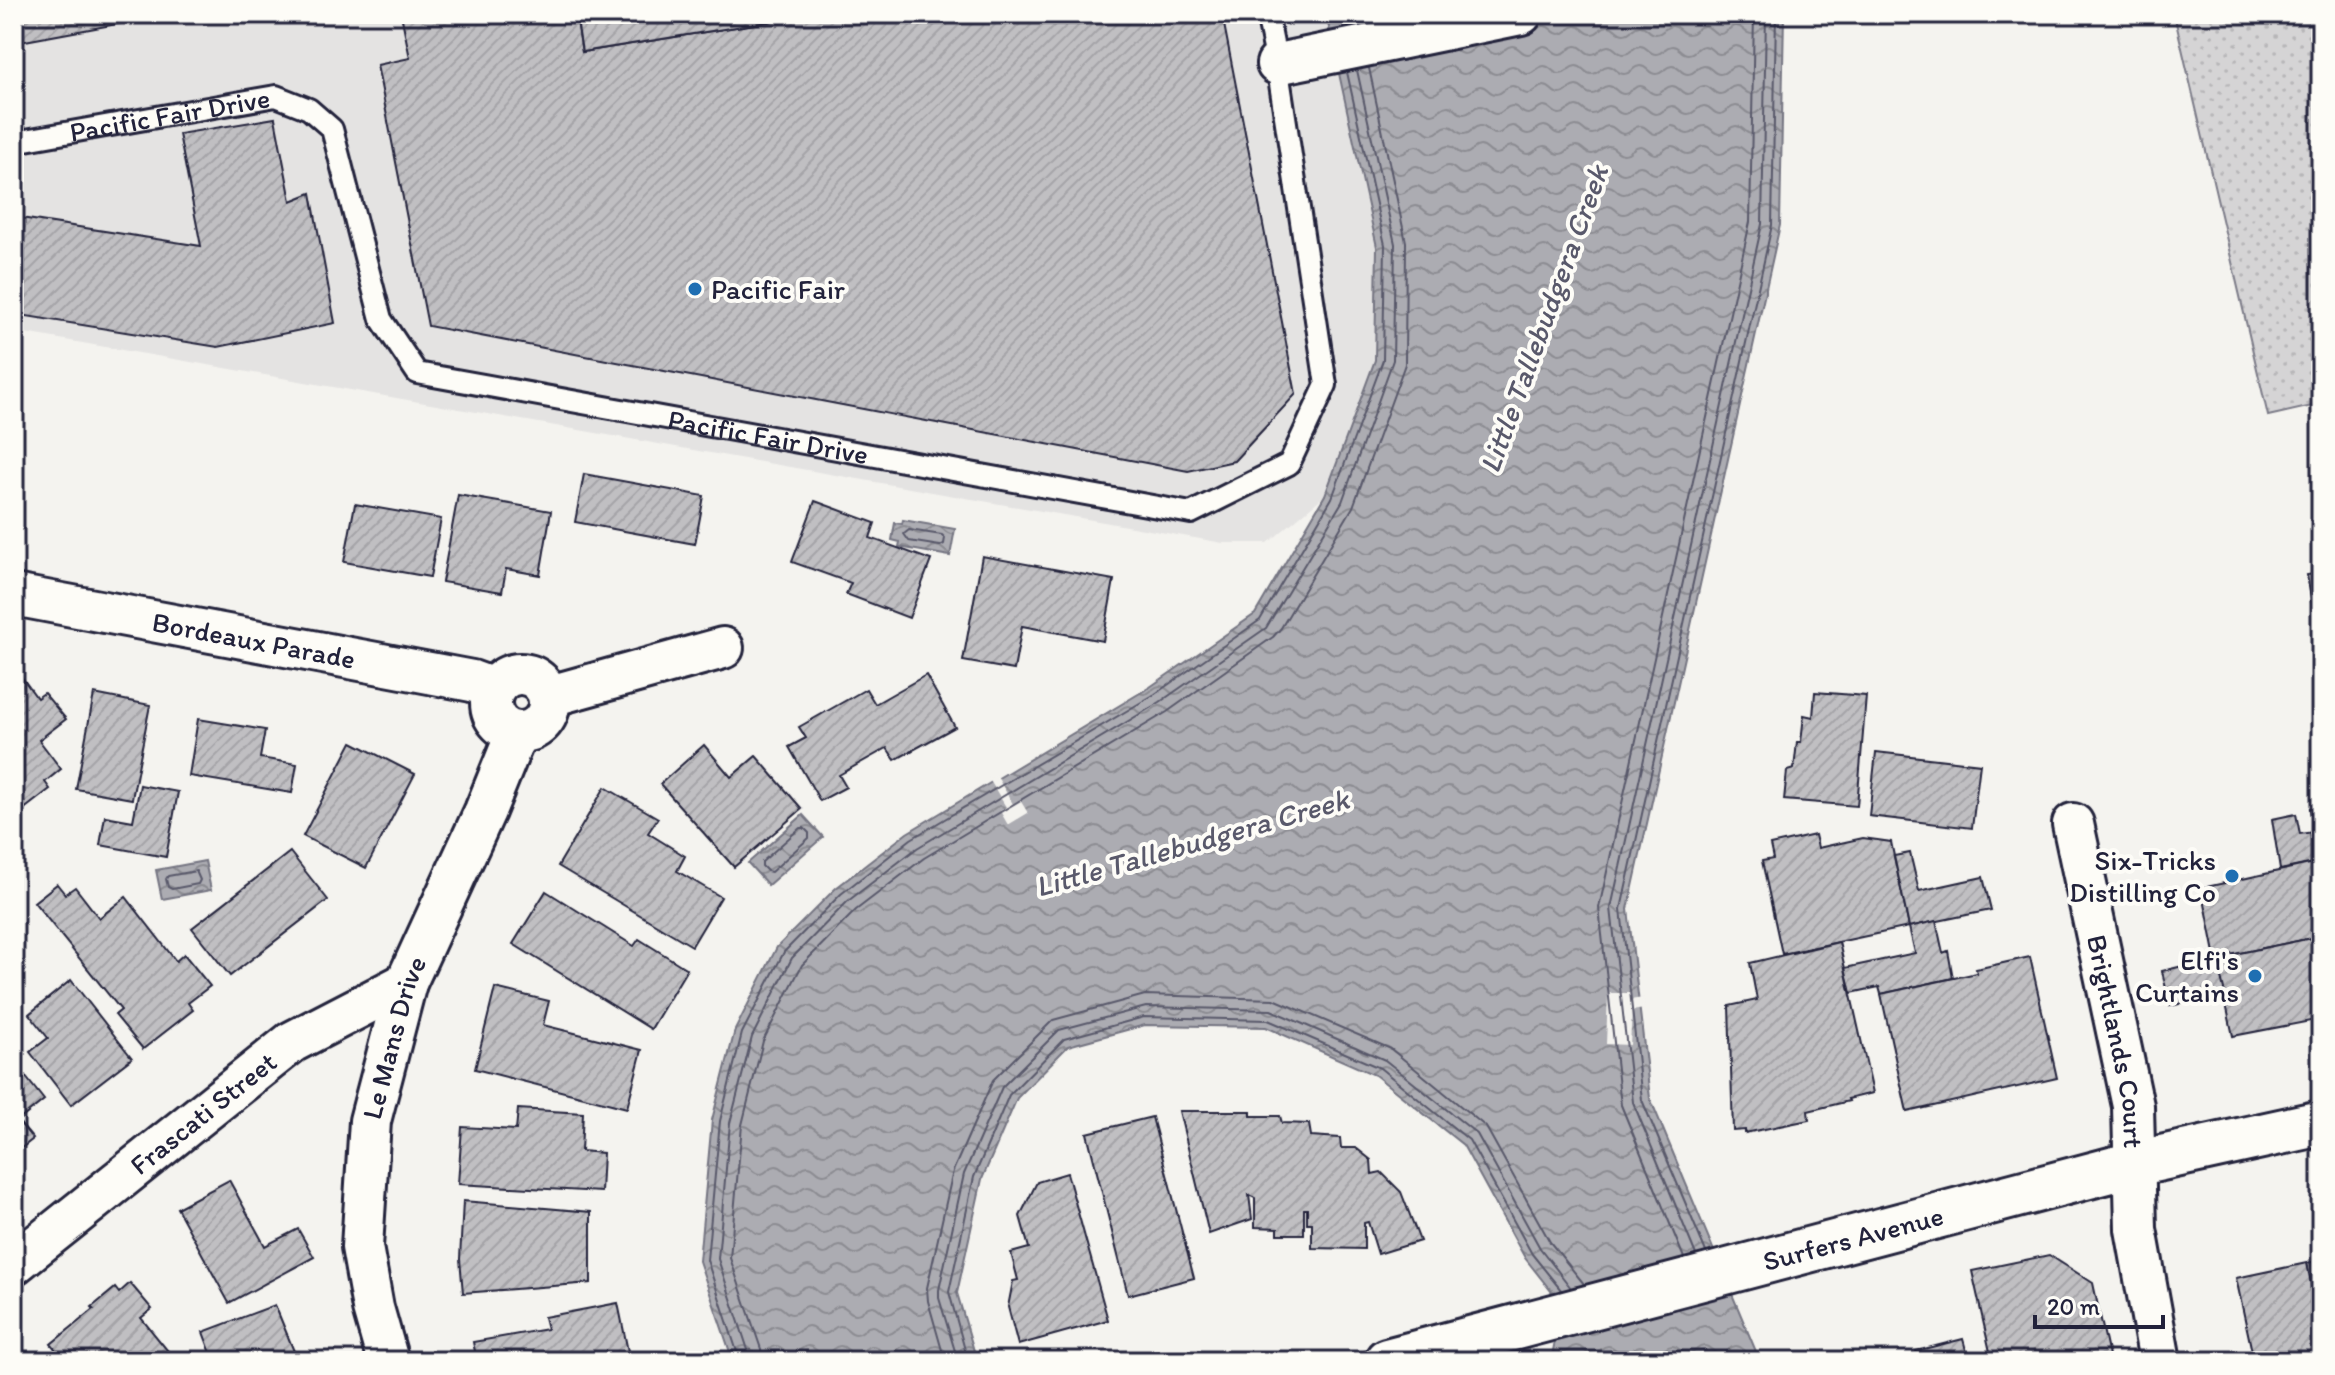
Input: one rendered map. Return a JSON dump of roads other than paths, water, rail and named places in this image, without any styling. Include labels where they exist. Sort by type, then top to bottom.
[{"type":"street","points":[[1277,64],[1521,14]]},
{"type":"street","name":"Bordeaux Parade","points":[[14,595],[472,681],[494,689]]},
{"type":"street","points":[[550,696],[723,648]]},
{"type":"street","points":[[517,673],[531,675],[543,683],[550,696],[549,710],[543,722],[531,730],[517,732],[504,727],[494,717],[491,703],[494,689],[504,678],[517,673]]},
{"type":"street","name":"Le Mans Drive","points":[[388,1361],[373,1308],[362,1247],[370,1121],[406,983],[485,811],[517,732]]},
{"type":"street","name":"Brightlands Court","points":[[2073,824],[2133,1106],[2136,1229],[2160,1361]]},
{"type":"street","name":"Frascati Street","points":[[14,1264],[292,1042],[406,983]]},
{"type":"street","name":"Surfers Avenue","points":[[1387,1361],[2134,1164],[2321,1123]]},
{"type":"lane","name":"Pacific Fair Drive","points":[[14,142],[276,96],[309,109],[332,129],[381,319],[417,373],[1191,513],[1289,464],[1326,385],[1267,14]]},
{"type":"water","name":"Little Tallebudgera Creek","points":[[1326,14],[1784,14],[1780,225],[1628,909],[1650,1098],[1760,1361],[1551,1361],[1562,1305],[1525,1258],[1463,1145],[1375,1075],[1266,1027],[1145,1025],[1068,1046],[1017,1098],[982,1179],[957,1293],[977,1361],[733,1361],[699,1261],[712,1120],[735,1030],[777,947],[836,888],[907,833],[1150,687],[1255,614],[1325,495],[1375,360],[1377,247]]},
{"type":"water","points":[[903,520],[955,529],[950,556],[899,547],[900,542],[892,540],[895,523],[902,524]]},
{"type":"water","points":[[803,815],[823,837],[768,885],[748,863]]},
{"type":"water","points":[[205,861],[211,890],[162,899],[156,870]]},
{"type":"place","name":"Pacific Fair","points":[[695,289]]},
{"type":"place","name":"Six-Tricks Distilling Co","points":[[2232,876]]},
{"type":"place","name":"Elfi's Curtains","points":[[2255,976]]}]
